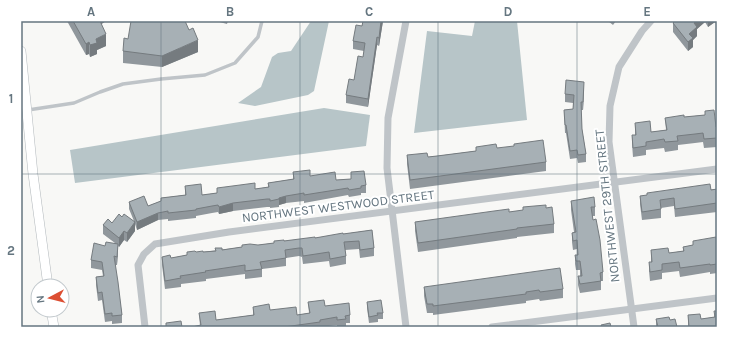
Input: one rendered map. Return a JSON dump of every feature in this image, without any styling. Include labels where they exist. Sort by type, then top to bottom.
[{"type":"main road","points":[[21,51],[26,110],[47,278]]},
{"type":"street","points":[[406,21],[388,118],[387,168],[406,327]]},
{"type":"street","name":"NORTHWEST 29TH STREET","points":[[634,327],[609,142],[610,106],[619,67],[642,31],[651,21]]},
{"type":"street","name":"NORTHWEST WESTWOOD STREET","points":[[145,327],[138,265],[144,254],[155,244],[230,232],[717,169]]},
{"type":"street","points":[[492,327],[717,298]]},
{"type":"lane","points":[[26,110],[74,103],[123,84],[205,75],[235,63],[258,37],[262,21]]},
{"type":"shaded area","points":[[311,21],[329,21],[314,91],[308,95],[255,106],[238,103],[261,87],[272,57],[278,53],[291,51]]},
{"type":"shaded area","points":[[475,21],[517,21],[527,120],[414,133],[427,31],[472,36]]},
{"type":"shaded area","points":[[324,108],[370,115],[366,146],[75,183],[70,150]]},
{"type":"building","points":[[73,21],[100,21],[106,34],[96,39],[97,43],[90,45],[89,42],[86,44]]},
{"type":"building","points":[[131,21],[185,21],[189,30],[193,28],[198,40],[162,56],[123,51],[124,38],[128,39]]},
{"type":"building","points":[[363,21],[381,21],[379,38],[377,37],[368,99],[346,95],[349,79],[354,80],[358,56],[363,57],[365,43],[353,41],[356,25],[362,26]]},
{"type":"building","points":[[675,21],[696,21],[694,23],[697,27],[689,34],[693,38],[688,42],[673,23]]},
{"type":"building","points":[[566,80],[584,82],[583,102],[581,102],[582,129],[586,154],[578,155],[577,150],[570,151],[564,110],[573,109],[574,95],[565,94]]},
{"type":"building","points":[[714,110],[717,138],[704,139],[703,133],[677,136],[678,141],[665,142],[664,139],[646,142],[646,146],[633,148],[632,135],[636,135],[635,123],[650,121],[651,132],[667,130],[665,118],[684,115],[684,117],[705,115],[705,111]]},
{"type":"building","points":[[543,140],[546,162],[410,180],[407,155],[427,153],[428,157],[476,151],[476,147],[496,144],[497,148]]},
{"type":"building","points":[[310,170],[310,176],[335,172],[336,180],[351,179],[351,172],[364,171],[366,185],[361,186],[361,188],[349,190],[348,188],[304,195],[304,193],[286,196],[270,201],[270,199],[267,199],[233,203],[219,207],[218,205],[196,210],[168,213],[168,211],[158,213],[137,222],[129,202],[144,196],[148,206],[161,201],[161,198],[186,195],[185,186],[201,184],[202,195],[217,193],[217,188],[255,183],[255,189],[269,187],[268,183],[294,179],[293,172]]},
{"type":"building","points":[[710,184],[711,190],[717,189],[717,203],[675,209],[674,198],[660,200],[661,209],[642,212],[640,196],[647,195],[647,193]]},
{"type":"building","points":[[594,197],[595,207],[591,207],[593,220],[596,219],[600,240],[603,272],[600,273],[601,281],[580,284],[578,276],[582,276],[580,261],[576,261],[575,255],[578,255],[577,240],[573,241],[572,233],[576,232],[571,201]]},
{"type":"building","points":[[546,205],[546,208],[552,207],[554,224],[418,243],[415,222],[509,209],[509,212],[523,210],[523,207]]},
{"type":"building","points":[[119,214],[122,217],[124,214],[135,222],[127,233],[124,231],[119,238],[103,225],[108,219],[112,223]]},
{"type":"building","points":[[372,230],[374,248],[360,250],[359,241],[344,242],[346,256],[330,259],[329,252],[303,256],[302,248],[299,248],[285,250],[286,258],[260,262],[262,269],[245,271],[245,265],[180,276],[181,278],[165,281],[162,257],[170,255],[171,258],[187,255],[187,252],[216,251],[215,248],[222,248],[222,250],[242,247],[242,245],[258,245],[274,243],[274,241],[315,238]]},
{"type":"building","points":[[716,237],[717,264],[680,268],[679,262],[662,264],[662,270],[650,272],[649,262],[652,262],[651,250],[668,248],[669,253],[684,251],[683,247],[693,245],[693,241]]},
{"type":"building","points":[[106,242],[118,244],[117,257],[114,256],[122,315],[112,316],[112,313],[105,314],[102,292],[98,293],[96,277],[104,276],[102,262],[91,260],[94,243],[105,246]]},
{"type":"building","points":[[560,268],[563,289],[540,292],[539,290],[526,292],[526,294],[433,306],[433,304],[427,304],[424,287]]},
{"type":"building","points":[[324,300],[325,306],[349,303],[350,315],[345,316],[346,319],[337,320],[337,317],[320,320],[320,322],[284,327],[192,327],[201,325],[199,313],[215,311],[216,320],[254,315],[253,307],[269,304],[270,310],[296,307],[297,315],[310,313],[308,302]]},
{"type":"building","points":[[381,300],[383,313],[377,313],[378,315],[369,317],[367,302]]},
{"type":"building","points":[[714,311],[717,311],[717,327],[689,327],[688,315],[700,314],[701,319],[715,317]]},
{"type":"building","points":[[669,317],[670,320],[675,319],[677,327],[658,327],[656,319]]},
{"type":"building","points":[[181,321],[182,327],[166,327],[166,323]]},
{"type":"building","points":[[610,323],[611,327],[602,327],[601,325]]}]
